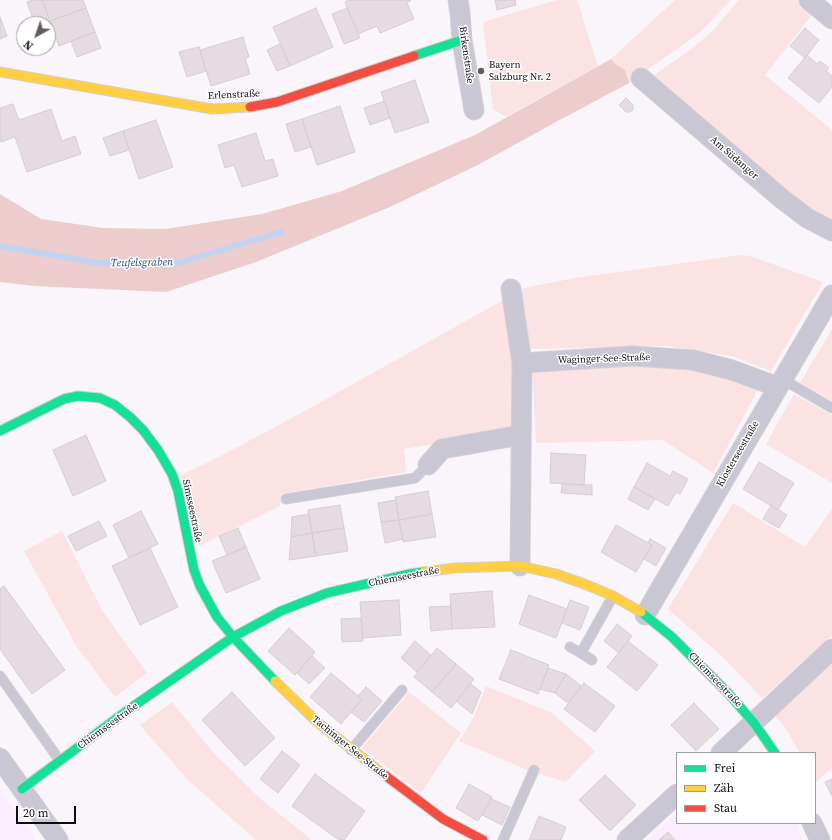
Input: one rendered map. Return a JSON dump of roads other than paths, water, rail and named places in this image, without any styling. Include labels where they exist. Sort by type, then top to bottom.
[{"type":"street","name":"Birkenstraße","points":[[458,0],[462,40],[474,110]]},
{"type":"street","points":[[809,0],[832,19]]},
{"type":"street","name":"Erlenstraße","points":[[0,72],[212,109],[252,107],[277,102],[462,40]]},
{"type":"street","name":"Am Südanger","points":[[641,78],[782,199],[807,218],[832,231]]},
{"type":"street","points":[[511,289],[522,363],[520,566]]},
{"type":"street","name":"Klosterseestraße","points":[[645,614],[832,295]]},
{"type":"street","name":"Waginger-See-Straße","points":[[522,363],[632,356],[693,360],[780,383]]},
{"type":"street","name":"Simsseestraße","points":[[0,431],[64,399],[78,396],[100,398],[115,405],[130,417],[143,430],[158,450],[172,474],[178,491],[194,570],[200,586],[217,617],[233,637]]},
{"type":"street","points":[[428,465],[442,449],[521,435]]},
{"type":"street","name":"Chiemseestraße","points":[[22,789],[128,710],[233,637],[281,611],[327,593],[409,574],[454,568],[520,566],[556,574],[587,584],[613,596],[645,614],[696,660],[754,723],[774,752]]},
{"type":"street","name":"Tachinger-See-Straße","points":[[233,637],[288,695],[317,722],[351,750],[443,819],[483,840]]},
{"type":"street","points":[[722,752],[832,648]]},
{"type":"street","points":[[0,758],[58,840]]},
{"type":"street","points":[[627,840],[676,795]]},
{"type":"street","points":[[812,824],[820,840]]},
{"type":"lane","points":[[780,383],[832,408]]},
{"type":"lane","points":[[286,499],[415,478],[428,465]]},
{"type":"lane","points":[[581,653],[613,596]]},
{"type":"lane","points":[[570,648],[592,660]]},
{"type":"lane","points":[[0,676],[60,761]]},
{"type":"lane","points":[[351,750],[402,690]]},
{"type":"lane","points":[[503,840],[534,770]]},
{"type":"waterway","name":"Teufelsgraben","points":[[0,246],[98,263],[182,262],[281,232]]},
{"type":"place","name":"Bayern Salzburg Nr. 2","points":[[481,71]]}]
